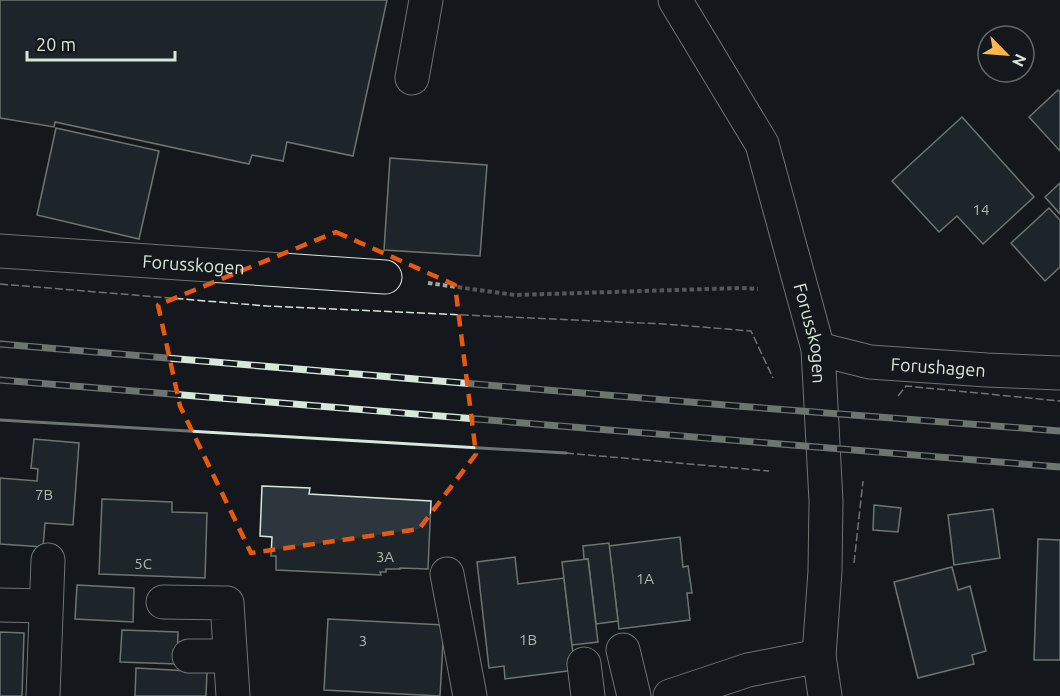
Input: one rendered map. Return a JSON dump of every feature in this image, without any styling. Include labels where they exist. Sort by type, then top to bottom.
[{"type":"street","points":[[412,78],[426,0]]},
{"type":"street","name":"Forusskogen","points":[[675,0],[762,144],[818,349],[826,501],[825,571],[819,656],[825,696]]},
{"type":"street","name":"Forusskogen","points":[[0,251],[385,277]]},
{"type":"street","name":"Forushagen","points":[[818,349],[870,362],[1060,373]]},
{"type":"street","points":[[43,696],[48,560]]},
{"type":"street","points":[[447,574],[470,696]]},
{"type":"street","points":[[163,602],[226,603],[233,696]]},
{"type":"street","points":[[0,605],[46,606]]},
{"type":"street","points":[[623,650],[634,696]]},
{"type":"street","points":[[189,656],[230,656]]},
{"type":"street","points":[[670,696],[748,669],[819,656]]},
{"type":"street","points":[[584,664],[588,696]]},
{"type":"path","points":[[385,277],[515,295],[740,288],[761,290]]},
{"type":"highlighted area","points":[[336,232],[455,285],[476,454],[419,529],[251,553],[180,406],[158,305]]},
{"type":"building","points":[[0,0],[387,0],[353,156],[287,142],[283,161],[252,155],[249,164],[55,122],[54,127],[0,118]]},
{"type":"building","points":[[1058,90],[1060,92],[1060,151],[1029,117]]},
{"type":"building","points":[[962,117],[1034,197],[983,244],[957,216],[939,232],[892,181]]},
{"type":"building","points":[[56,128],[159,151],[139,239],[37,215]]},
{"type":"building","points":[[390,158],[487,165],[480,256],[384,250]]},
{"type":"building","points":[[1060,183],[1060,214],[1045,197]]},
{"type":"building","points":[[1049,208],[1060,220],[1060,267],[1045,281],[1011,243]]},
{"type":"building","points":[[34,439],[79,443],[73,525],[45,523],[43,547],[0,544],[0,478],[37,481],[38,469],[31,468]]},
{"type":"building","points":[[262,486],[310,488],[309,494],[431,501],[428,569],[386,569],[386,572],[380,572],[381,575],[276,570],[276,556],[271,556],[272,537],[260,536]]},
{"type":"building","points":[[102,499],[172,502],[172,512],[207,513],[205,578],[99,574]]},
{"type":"building","points":[[874,505],[901,508],[898,532],[873,530]]},
{"type":"building","points":[[993,509],[1000,558],[954,565],[948,515]]},
{"type":"building","points":[[680,537],[683,567],[688,566],[692,593],[687,593],[690,620],[619,629],[609,546]]},
{"type":"building","points":[[1038,539],[1060,540],[1060,660],[1034,660]]},
{"type":"building","points":[[609,543],[618,621],[596,624],[588,559],[584,559],[583,546]]},
{"type":"building","points":[[515,557],[518,584],[564,578],[575,670],[505,679],[504,666],[489,668],[477,562]]},
{"type":"building","points":[[588,559],[598,642],[572,645],[562,562]]},
{"type":"building","points":[[952,567],[958,590],[970,586],[986,651],[972,655],[974,664],[918,678],[894,582]]},
{"type":"building","points":[[77,585],[134,588],[133,622],[75,619]]},
{"type":"building","points":[[328,619],[444,625],[440,696],[324,690]]},
{"type":"building","points":[[122,630],[178,632],[177,664],[120,662]]},
{"type":"building","points":[[0,632],[24,633],[22,696],[0,696]]},
{"type":"building","points":[[136,668],[207,672],[206,696],[135,696]]},
{"type":"railway","points":[[0,344],[1060,431]]},
{"type":"railway","points":[[0,380],[1060,467]]},
{"type":"fence","points":[[0,284],[267,306],[664,324],[751,331],[773,378]]},
{"type":"fence","points":[[898,396],[906,386],[1060,401]]},
{"type":"fence","points":[[566,453],[769,471]]},
{"type":"fence","points":[[854,563],[863,481]]},
{"type":"wall","points":[[0,420],[566,453]]}]
